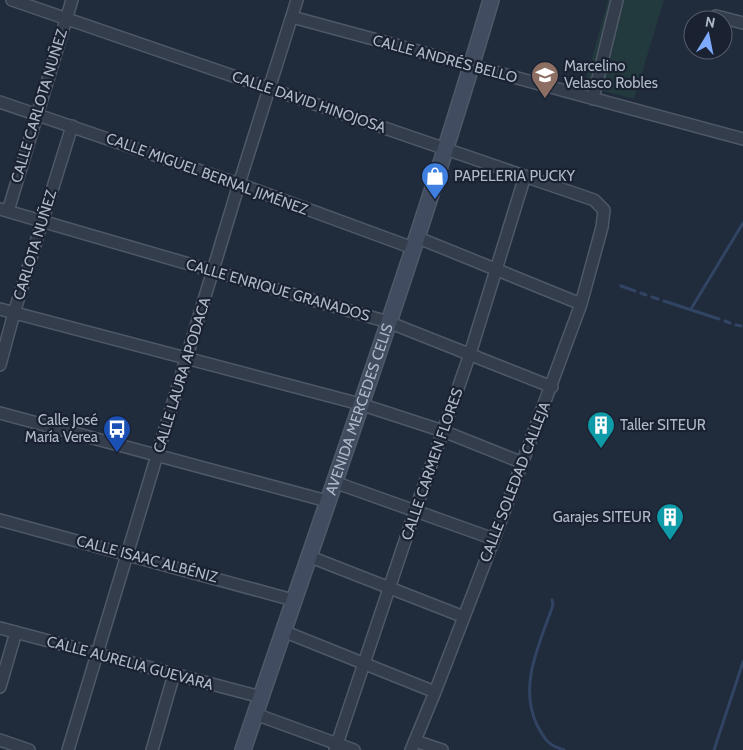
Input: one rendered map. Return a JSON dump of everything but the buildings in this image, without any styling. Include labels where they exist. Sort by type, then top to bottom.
[{"type":"main road","name":"AVENIDA MERCEDES CELIS","points":[[243,750],[388,322],[472,66],[491,0]]},
{"type":"street","name":"CALLE DAVID HINOJOSA","points":[[12,0],[594,200],[604,210]]},
{"type":"street","name":"CALLE CARLOTA NUÑEZ","points":[[4,210],[72,0]]},
{"type":"street","name":"CALLE LAURA APODACA","points":[[68,750],[186,357],[297,0]]},
{"type":"street","points":[[592,99],[617,0]]},
{"type":"street","name":"CALLE ANDRÉS BELLO","points":[[292,17],[743,139]]},
{"type":"street","name":"CALLE MIGUEL BERNAL JIMÉNEZ","points":[[0,102],[496,270],[581,304]]},
{"type":"street","name":"CARLOTA NUÑEZ","points":[[0,365],[41,222],[72,126]]},
{"type":"street","name":"CALLE CARMEN FLORES","points":[[336,747],[470,354],[526,176]]},
{"type":"street","name":"CALLE ENRIQUE GRANADOS","points":[[4,210],[388,322],[552,387]]},
{"type":"street","name":"CALLE SOLEDAD CALLEJA","points":[[413,745],[552,387],[581,304],[602,227],[604,210]]},
{"type":"street","points":[[0,309],[360,404],[443,431],[523,463]]},
{"type":"street","points":[[0,413],[327,501]]},
{"type":"street","points":[[334,482],[494,539]]},
{"type":"street","name":"CALLE ISAAC ALBÉNIZ","points":[[0,520],[293,600]]},
{"type":"street","points":[[308,556],[464,617]]},
{"type":"street","name":"CALLE AURELIA GUEVARA","points":[[0,628],[261,697]]},
{"type":"street","points":[[283,631],[435,692]]},
{"type":"street","points":[[0,687],[16,632]]},
{"type":"street","points":[[152,750],[174,674]]},
{"type":"street","points":[[255,714],[336,747],[354,750]]},
{"type":"street","points":[[0,740],[29,750]]},
{"type":"street","points":[[413,745],[442,750]]},
{"type":"green space","points":[[608,0],[664,0],[634,99],[584,86]]},
{"type":"waterway","points":[[691,309],[743,223]]},
{"type":"waterway","points":[[621,286],[635,291]]},
{"type":"waterway","points":[[641,293],[646,295]]},
{"type":"waterway","points":[[652,297],[658,299]]},
{"type":"waterway","points":[[664,301],[719,319]]},
{"type":"waterway","points":[[725,321],[730,323]]},
{"type":"waterway","points":[[736,325],[741,326]]},
{"type":"waterway","points":[[552,600],[553,605],[533,664],[530,679],[530,695],[532,710],[542,735],[551,744],[564,750]]},
{"type":"waterway","points":[[714,750],[743,662]]},
{"type":"place","name":"Marcelino Velasco Robles","points":[[545,99]]},
{"type":"place","name":"PAPELERIA PUCKY","points":[[435,200]]},
{"type":"place","name":"Taller SITEUR","points":[[601,449]]},
{"type":"place","name":"Calle José María Verea","points":[[117,453]]},
{"type":"place","name":"Garajes SITEUR","points":[[670,541]]}]
